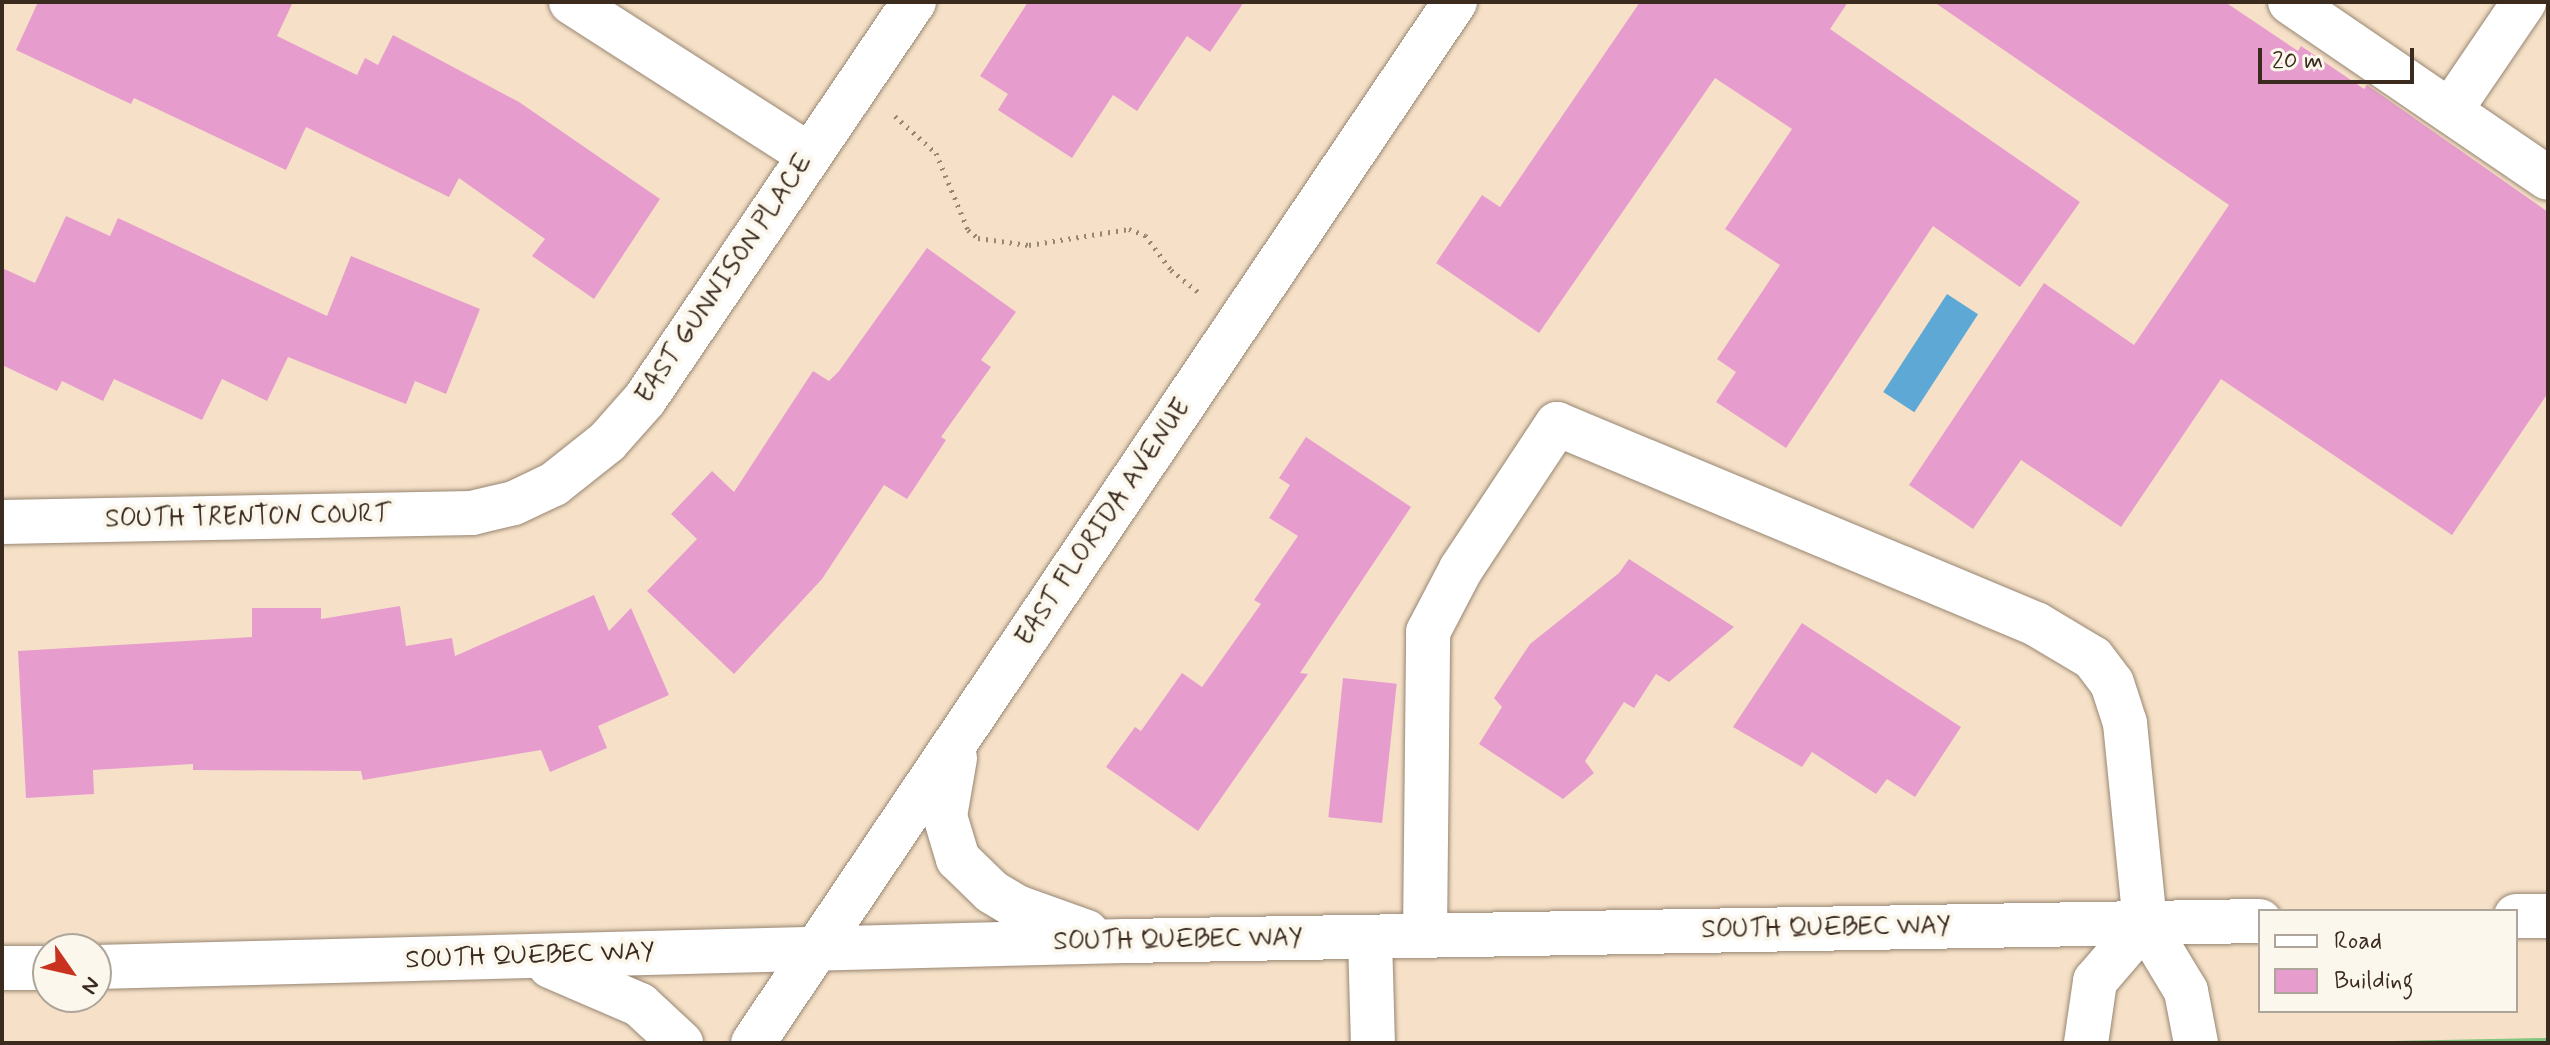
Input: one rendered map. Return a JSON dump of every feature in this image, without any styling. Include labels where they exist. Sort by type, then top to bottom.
[{"type":"street","points":[[571,2],[809,155]]},
{"type":"street","name":"EAST GUNNISON PLACE","points":[[493,510],[573,473],[624,425],[914,2]]},
{"type":"street","name":"EAST FLORIDA AVENUE","points":[[753,1043],[1455,2]]},
{"type":"street","points":[[2290,2],[2548,178]]},
{"type":"street","points":[[2450,111],[2524,2]]},
{"type":"street","points":[[1425,936],[1428,632],[1449,588],[1557,424],[2036,624],[2093,658],[2112,683],[2125,723],[2145,923],[2186,991],[2196,1043]]},
{"type":"street","name":"SOUTH TRENTON COURT","points":[[2,522],[493,510]]},
{"type":"street","points":[[959,740],[945,816],[958,859],[992,892],[1017,907],[1125,941]]},
{"type":"street","points":[[2518,916],[2548,916]]},
{"type":"street","name":"SOUTH QUEBEC WAY","points":[[112,967],[1125,941],[2258,921]]},
{"type":"street","points":[[2086,1043],[2095,981],[2145,923]]},
{"type":"street","points":[[1370,938],[1373,1043]]},
{"type":"street","points":[[517,958],[611,989],[659,1018],[681,1043]]},
{"type":"street","points":[[2,968],[32,968]]},
{"type":"path","points":[[855,87],[928,142],[968,230],[978,238],[1002,245],[1029,245],[1129,229],[1145,235],[1171,270],[1240,321]]},
{"type":"green space","points":[[2548,1038],[2548,1043],[2290,1043]]},
{"type":"water","points":[[1947,294],[1978,314],[1914,412],[1883,392]]},
{"type":"building","points":[[38,2],[293,2],[277,36],[357,75],[365,58],[378,65],[393,35],[519,102],[660,199],[594,299],[532,256],[545,239],[459,178],[449,197],[306,127],[286,170],[134,98],[131,104],[16,50]]},
{"type":"building","points":[[1028,2],[1244,2],[1210,52],[1187,36],[1137,111],[1113,95],[1072,158],[998,110],[1008,94],[980,76]]},
{"type":"building","points":[[1640,2],[1848,2],[1830,29],[2080,202],[2020,287],[1933,226],[1786,448],[1716,402],[1736,372],[1717,359],[1780,265],[1725,229],[1792,129],[1715,78],[1539,333],[1436,263],[1482,195],[1500,207]]},
{"type":"building","points":[[1934,2],[2225,2],[2298,51],[2301,46],[2364,89],[2367,85],[2548,212],[2548,393],[2452,535],[2221,379],[2121,527],[2021,460],[1973,529],[1909,485],[2044,283],[2134,345],[2229,205]]},
{"type":"building","points":[[66,216],[110,236],[118,218],[327,316],[351,256],[480,309],[446,394],[415,381],[406,404],[288,357],[267,401],[222,379],[202,420],[114,379],[103,401],[62,381],[57,391],[2,365],[2,268],[35,283]]},
{"type":"building","points":[[927,248],[1016,312],[981,360],[991,367],[941,437],[946,440],[907,499],[884,485],[822,579],[734,674],[647,591],[697,539],[671,514],[712,471],[734,492],[813,371],[829,381],[839,371]]},
{"type":"building","points":[[1306,437],[1411,507],[1300,673],[1308,674],[1198,831],[1106,767],[1135,727],[1141,731],[1182,673],[1202,687],[1261,604],[1254,600],[1298,536],[1269,518],[1290,485],[1279,478]]},
{"type":"building","points":[[1629,559],[1734,627],[1669,682],[1656,674],[1634,708],[1624,702],[1585,761],[1594,773],[1563,799],[1479,744],[1502,707],[1494,698],[1530,644],[1619,573]]},
{"type":"building","points":[[594,595],[609,631],[631,608],[669,695],[598,726],[607,748],[550,772],[541,750],[363,780],[361,771],[193,770],[193,764],[93,770],[94,794],[26,798],[18,651],[252,637],[252,608],[321,608],[321,619],[400,606],[406,646],[452,638],[455,656]]},
{"type":"building","points":[[1802,623],[1961,727],[1915,797],[1887,779],[1876,794],[1812,752],[1802,767],[1733,727]]},
{"type":"building","points":[[1343,678],[1397,684],[1382,823],[1328,817]]}]
